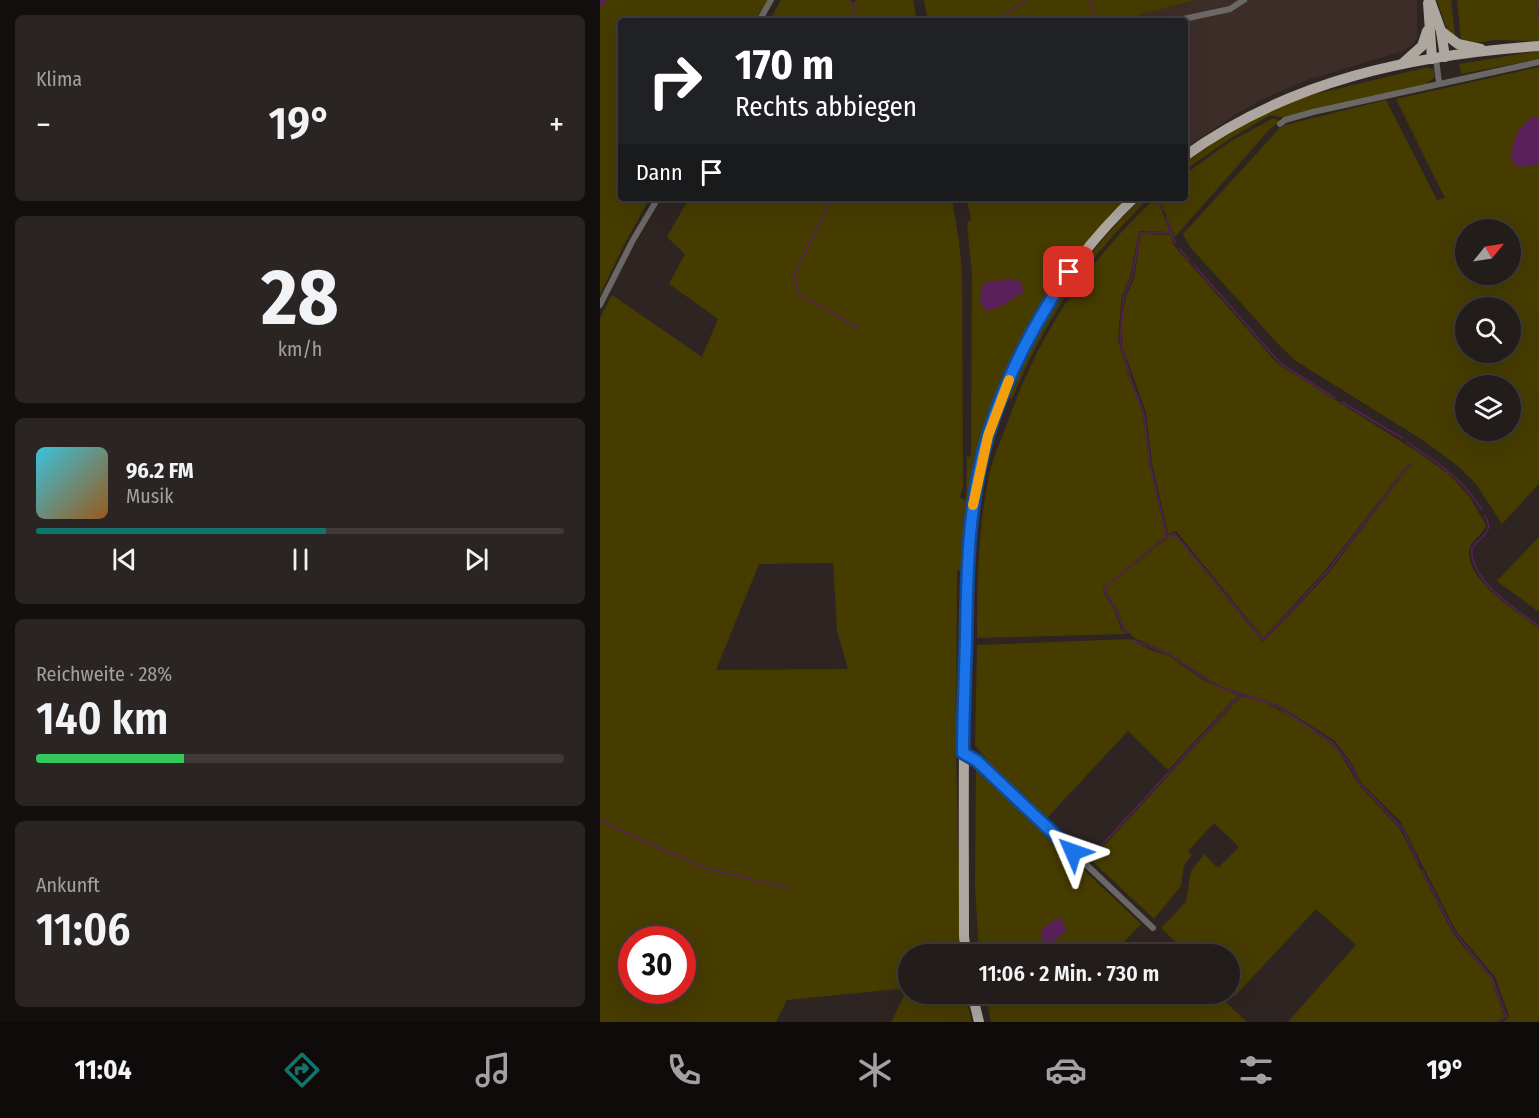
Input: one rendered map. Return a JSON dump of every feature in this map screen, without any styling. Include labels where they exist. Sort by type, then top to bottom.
[{"type":"main road","points":[[1401,64],[1422,46],[1428,25],[1429,0]]},
{"type":"main road","points":[[1429,0],[1441,31],[1438,58]]},
{"type":"main road","points":[[1428,25],[1438,58]]},
{"type":"main road","points":[[1441,31],[1458,44],[1487,51]]},
{"type":"main road","points":[[1188,154],[1235,123],[1292,96],[1331,82],[1401,64],[1539,46]]},
{"type":"main road","points":[[965,944],[963,753],[967,567],[971,520],[988,436],[1010,375],[1049,302],[1093,242],[1131,201]]},
{"type":"main road","points":[[975,1004],[979,1022]]},
{"type":"street","points":[[761,18],[771,0]]},
{"type":"street","points":[[1188,18],[1230,9],[1244,0]]},
{"type":"street","points":[[1438,58],[1439,83]]},
{"type":"street","points":[[1280,124],[1285,120],[1313,112],[1539,62]]},
{"type":"street","points":[[600,305],[633,240],[656,201]]},
{"type":"street","points":[[963,753],[977,761],[1153,928]]},
{"type":"shaded area","points":[[600,0],[768,0],[757,18],[618,18],[618,201],[648,201],[600,294]]},
{"type":"shaded area","points":[[781,0],[851,0],[852,3],[857,0],[913,0],[916,18],[771,18]]},
{"type":"shaded area","points":[[924,0],[1195,0],[1130,18],[927,18]]},
{"type":"shaded area","points":[[1195,0],[1417,0],[1417,38],[1403,51],[1307,80],[1269,96],[1234,115],[1188,147],[1188,18],[1130,18]]},
{"type":"shaded area","points":[[1437,0],[1451,0],[1455,37],[1446,27]]},
{"type":"shaded area","points":[[1457,0],[1539,0],[1539,41],[1495,40],[1476,43],[1461,41]]},
{"type":"shaded area","points":[[1539,51],[1539,59],[1461,74],[1459,64]]},
{"type":"shaded area","points":[[1428,67],[1434,70],[1434,78],[1426,84],[1286,118],[1270,115],[1231,138],[1188,168],[1188,160],[1238,127],[1295,99]]},
{"type":"shaded area","points":[[1539,67],[1539,117],[1534,117],[1518,167],[1539,164],[1539,484],[1502,524],[1476,484],[1458,466],[1421,439],[1296,361],[1190,247],[1183,234],[1285,125],[1386,100],[1437,200],[1445,198],[1396,99]]},
{"type":"shaded area","points":[[1534,117],[1539,117],[1539,164],[1518,167],[1513,163],[1513,144],[1524,124]]},
{"type":"shaded area","points":[[1274,118],[1280,121],[1269,130],[1175,237],[1160,201],[1188,201],[1188,172],[1231,141]]},
{"type":"shaded area","points":[[687,201],[952,201],[962,274],[963,487],[960,498],[966,500],[967,457],[971,456],[972,273],[967,224],[971,219],[967,201],[1125,201],[1078,253],[1036,314],[1002,381],[980,452],[974,481],[963,570],[957,570],[956,755],[961,944],[898,944],[898,989],[787,1000],[776,1022],[600,1022],[600,318],[612,295],[702,357],[718,319],[669,284],[685,254],[667,237]],"holes":[[[833,563],[837,631],[848,669],[716,670],[759,564]]]},
{"type":"shaded area","points":[[1139,201],[1146,201],[1087,267],[1039,342],[1012,399],[1007,396],[1034,340],[1064,290],[1099,243]]},
{"type":"shaded area","points":[[1152,201],[1158,201],[1170,232],[1139,231],[1130,278],[1122,295],[1118,339],[1143,414],[1149,464],[1166,536],[1104,587],[1103,591],[1115,611],[1121,629],[1126,634],[977,638],[982,516],[993,462],[1020,390],[1050,330],[1086,275]]},
{"type":"shaded area","points":[[1141,234],[1171,235],[1173,244],[1277,363],[1449,474],[1469,496],[1486,525],[1470,549],[1471,564],[1485,585],[1539,628],[1539,1022],[1503,1022],[1509,1016],[1495,977],[1456,931],[1400,821],[1362,784],[1350,761],[1335,741],[1278,705],[1217,685],[1169,653],[1134,638],[1124,628],[1117,609],[1105,590],[1106,587],[1168,537],[1175,535],[1263,642],[1327,575],[1411,464],[1409,463],[1324,572],[1263,638],[1176,531],[1168,534],[1152,463],[1146,413],[1124,351],[1121,328],[1126,296],[1134,279]]},
{"type":"shaded area","points":[[1018,280],[1022,283],[1023,292],[1004,305],[986,311],[980,302],[982,287],[986,282]]},
{"type":"shaded area","points":[[1539,537],[1539,612],[1497,581]]},
{"type":"shaded area","points":[[1130,639],[1151,650],[1168,655],[1205,681],[1238,695],[1168,770],[1128,731],[1046,819],[1003,779],[975,745],[977,645]]},
{"type":"shaded area","points":[[1241,696],[1264,702],[1291,716],[1332,744],[1359,785],[1400,829],[1453,934],[1491,978],[1504,1016],[1497,1022],[1288,1022],[1356,945],[1316,909],[1240,991],[1240,944],[1178,944],[1161,928],[1186,902],[1191,871],[1204,854],[1218,868],[1239,847],[1214,823],[1188,851],[1192,855],[1184,865],[1181,886],[1154,919],[1091,860]]},
{"type":"shaded area","points":[[976,768],[1141,924],[1122,944],[978,944],[975,886]]},
{"type":"shaded area","points":[[1060,918],[1065,932],[1053,942],[1043,943],[1042,929]]},
{"type":"shaded area","points":[[900,1004],[968,1004],[972,1022],[891,1022]]},
{"type":"shaded area","points":[[987,1004],[1228,1004],[1247,1022],[991,1022]]},
{"type":"waterway","points":[[850,0],[856,10],[855,18]]},
{"type":"waterway","points":[[1000,18],[1026,0]]},
{"type":"waterway","points":[[1089,0],[1095,18]]},
{"type":"waterway","points":[[1537,0],[1539,21]]},
{"type":"waterway","points":[[831,201],[794,275],[799,294],[859,328]]},
{"type":"waterway","points":[[1159,201],[1163,210]]},
{"type":"waterway","points":[[1166,217],[1175,243]]},
{"type":"waterway","points":[[1127,633],[1104,590],[1105,587],[1167,536],[1150,464],[1144,414],[1130,377],[1120,339],[1124,295],[1132,278],[1140,233],[1172,233]]},
{"type":"waterway","points":[[1180,249],[1189,260]]},
{"type":"waterway","points":[[1194,265],[1280,363],[1335,398]]},
{"type":"waterway","points":[[1342,402],[1402,438]]},
{"type":"waterway","points":[[1407,442],[1457,479],[1482,510]]},
{"type":"waterway","points":[[1168,536],[1175,534],[1263,640],[1326,573],[1409,465]]},
{"type":"waterway","points":[[1485,516],[1488,521],[1488,530],[1472,548],[1473,560],[1478,571],[1486,583],[1507,603],[1539,626]]},
{"type":"waterway","points":[[1133,640],[1169,654],[1216,686],[1277,706],[1333,743],[1349,763],[1360,784],[1402,828],[1419,864]]},
{"type":"waterway","points":[[1090,858],[1240,695]]},
{"type":"waterway","points":[[600,819],[621,831],[705,868],[788,888]]},
{"type":"waterway","points":[[1422,870],[1454,932],[1492,978],[1506,1016],[1499,1022]]},
{"type":"slow traffic","points":[[973,505],[988,436],[1009,380]]},
{"type":"route","points":[[1069,272],[1036,324],[1010,375],[988,436],[979,471],[971,520],[967,567],[963,753],[977,761],[1073,852]]}]
